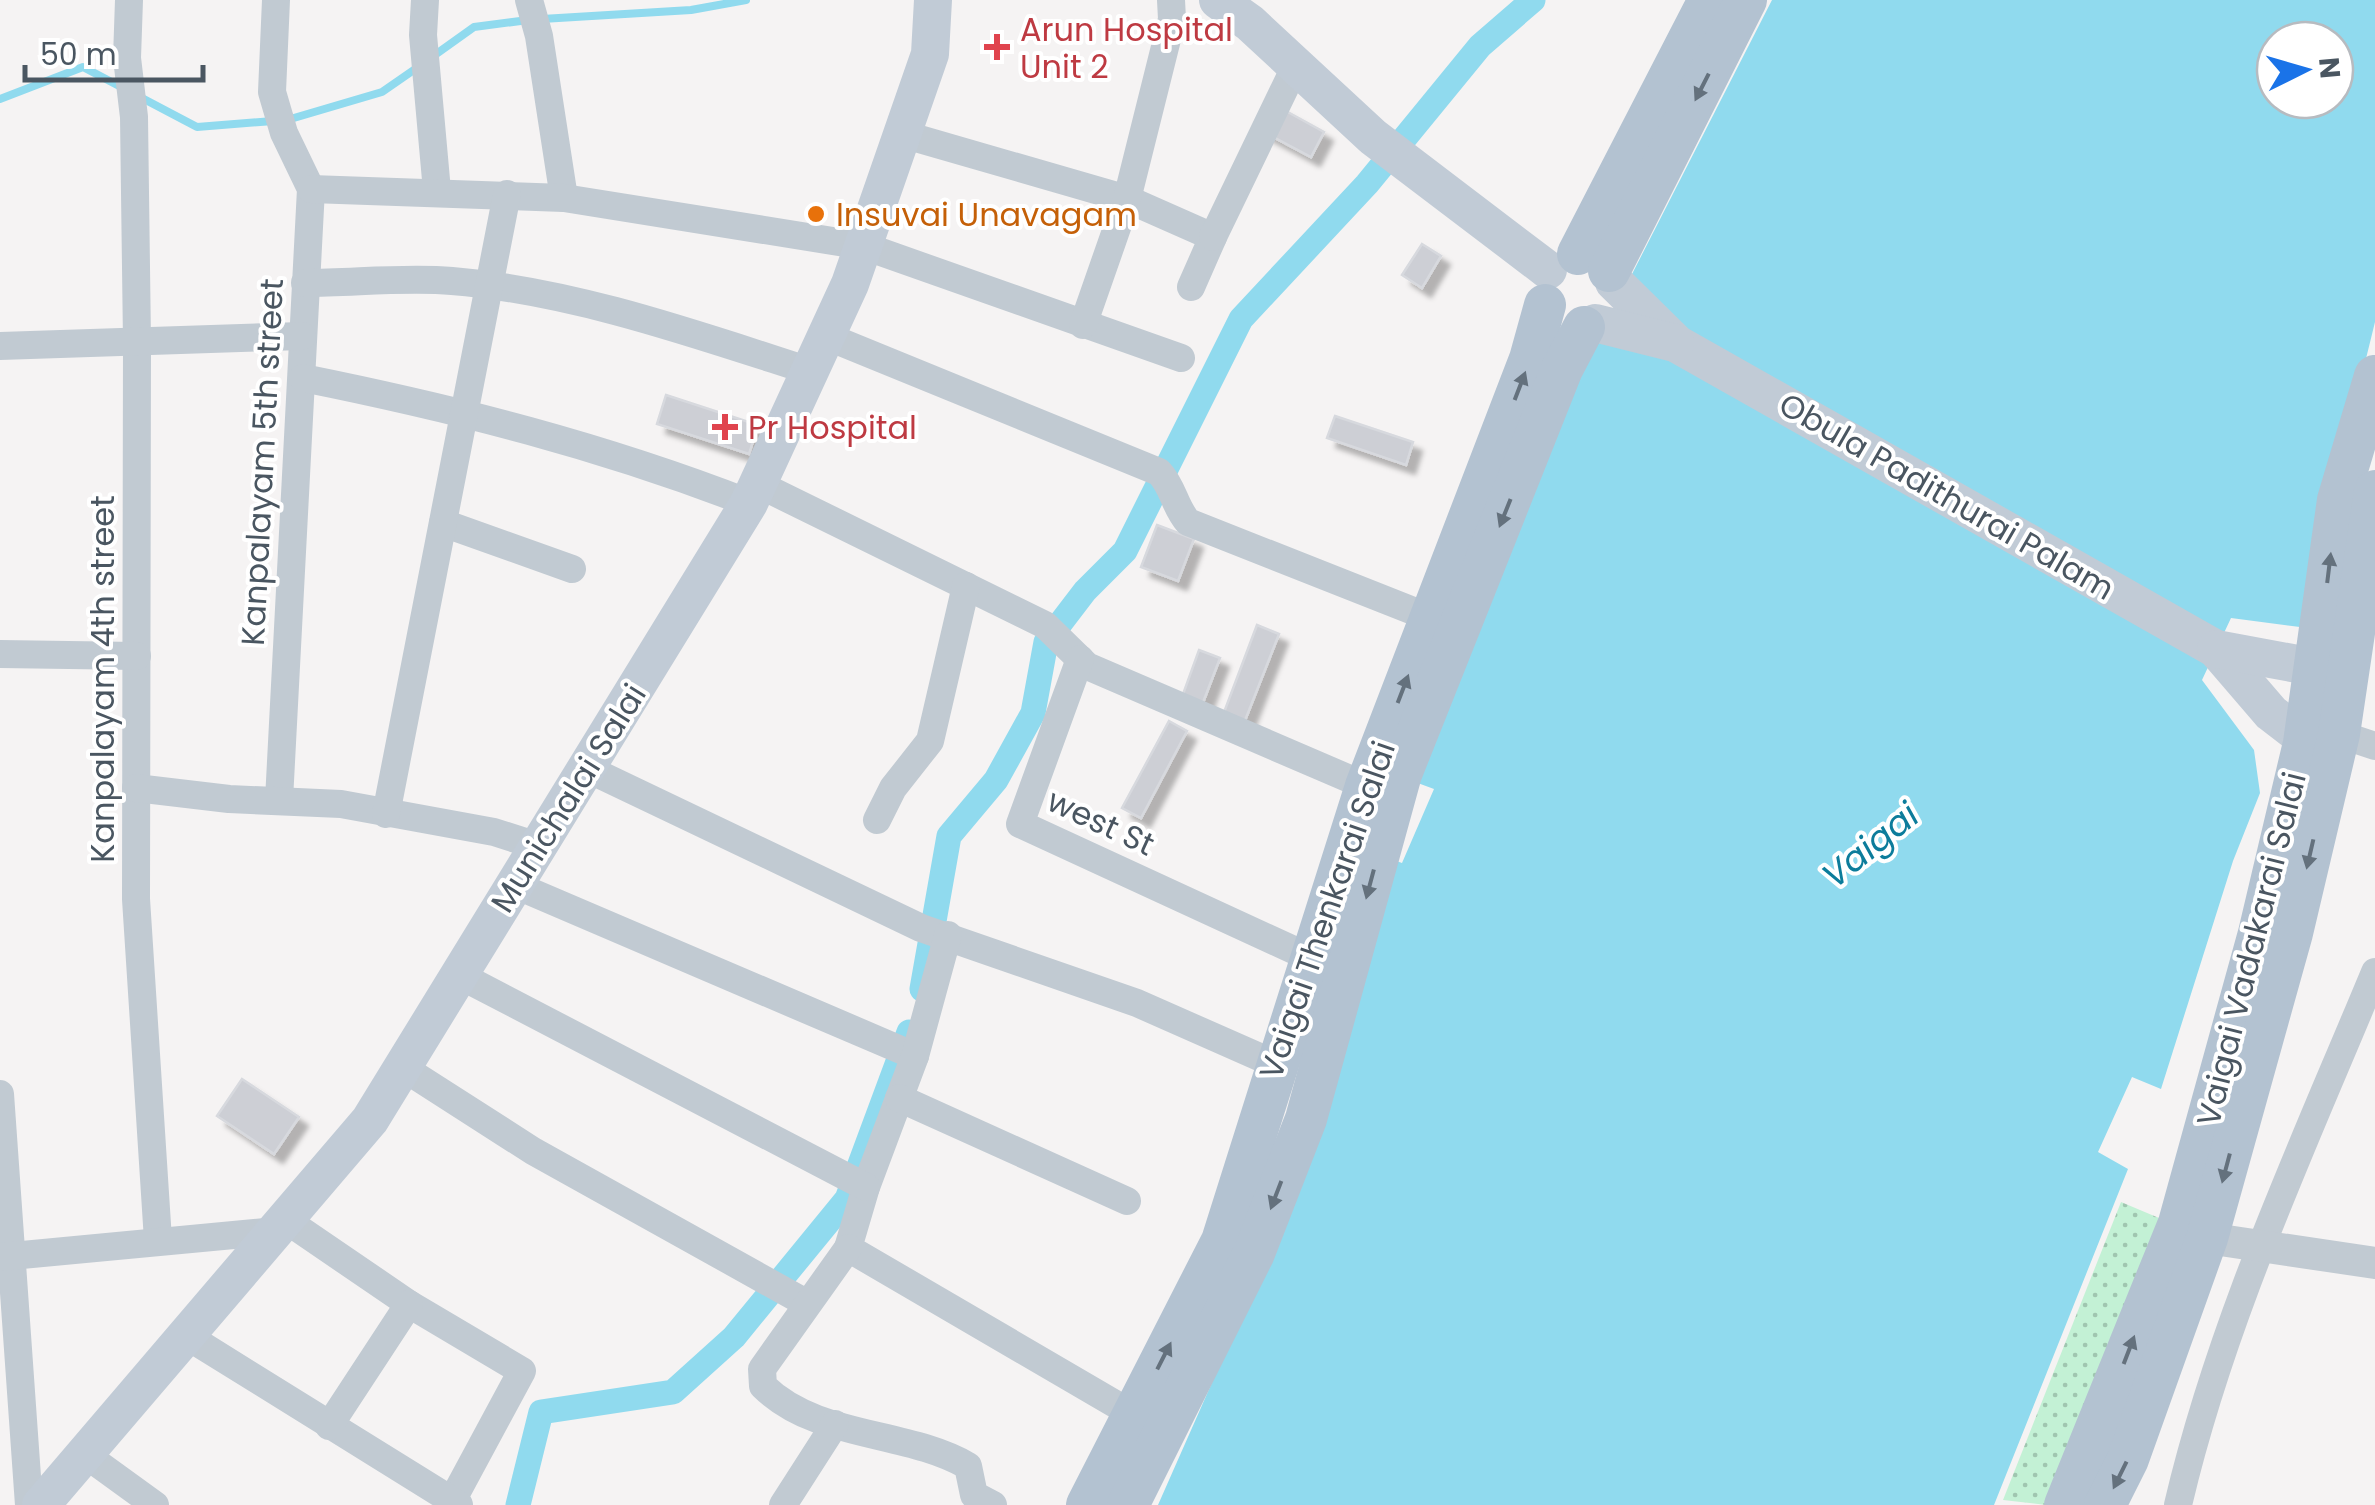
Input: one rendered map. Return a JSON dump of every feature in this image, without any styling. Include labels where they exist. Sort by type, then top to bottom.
[{"type":"main road","name":"Munichalai Salai","points":[[44,1503],[370,1120],[754,494],[864,246],[930,54],[932,0]]},
{"type":"main road","name":"Obula Padithurai Palam","points":[[1218,0],[1404,162],[1677,344],[2216,649],[2271,713],[2338,745]]},
{"type":"main road","name":"Vaigai Thenkarai Salai","points":[[1579,276],[1709,0]]},
{"type":"main road","name":"Vaigai Thenkarai Salai","points":[[1087,1505],[1222,1242],[1275,1064],[1366,786],[1530,358],[1746,0]]},
{"type":"main road","points":[[1579,276],[1560,322],[1590,325]]},
{"type":"main road","name":"Obula Padithurai Palam","points":[[1590,325],[1677,344]]},
{"type":"main road","name":"Vaigai Thenkarai Salai","points":[[1128,1505],[1254,1252],[1306,1118],[1401,774],[1562,369],[1590,325]]},
{"type":"main road","name":"Vaigai Vadakarai Salai","points":[[2105,1505],[2128,1460],[2193,1230],[2292,933],[2338,745],[2320,666],[2338,500],[2375,376]]},
{"type":"main road","name":"Vaigai Vadakarai Salai","points":[[2320,666],[2375,491]]},
{"type":"main road","name":"Obula Padithurai Palam","points":[[2216,649],[2320,666]]},
{"type":"main road","name":"Vaigai Vadakarai Salai","points":[[2065,1505],[2193,1230]]},
{"type":"street","name":"Kanpalayam 4th street","points":[[129,0],[127,58],[134,116],[138,342],[136,899],[158,1240]]},
{"type":"street","name":"Kanpalayam 5th street","points":[[276,0],[272,92],[284,133],[311,188],[279,800]]},
{"type":"street","points":[[424,0],[423,35],[438,191]]},
{"type":"street","points":[[1082,325],[1127,199],[1172,19],[1170,0]]},
{"type":"street","points":[[529,1],[539,36],[564,198]]},
{"type":"street","points":[[1190,287],[1296,66]]},
{"type":"street","points":[[902,134],[1127,199],[1213,238]]},
{"type":"street","points":[[311,188],[564,198],[864,246],[1181,358]]},
{"type":"street","points":[[386,814],[508,194]]},
{"type":"street","points":[[305,283],[451,281],[677,328],[810,371]]},
{"type":"street","points":[[0,346],[302,336]]},
{"type":"street","points":[[826,336],[1166,479],[1175,504],[1188,522],[1431,618]]},
{"type":"street","points":[[303,378],[465,410],[754,494],[966,586],[1063,642],[1087,666],[1366,786]]},
{"type":"street","points":[[443,523],[572,569]]},
{"type":"street","points":[[877,820],[893,788],[930,741],[966,586]]},
{"type":"street","name":"west St","points":[[1063,642],[1020,824],[1311,958]]},
{"type":"street","points":[[0,654],[137,656]]},
{"type":"street","points":[[586,768],[934,932],[1137,1003],[1275,1064]]},
{"type":"street","points":[[136,788],[341,804],[494,832],[538,846]]},
{"type":"street","points":[[514,885],[902,1052]]},
{"type":"street","points":[[934,932],[902,1052],[899,1098],[853,1181],[848,1248],[786,1294],[762,1369],[763,1386],[777,1400],[836,1424],[914,1448],[941,1450],[968,1466],[974,1495],[993,1505]]},
{"type":"street","points":[[2178,1505],[2197,1425],[2263,1243],[2375,972]]},
{"type":"street","points":[[459,975],[853,1181]]},
{"type":"street","points":[[402,1068],[533,1151],[786,1294]]},
{"type":"street","points":[[0,1094],[6,1256],[44,1503]]},
{"type":"street","points":[[899,1098],[1127,1201]]},
{"type":"street","points":[[6,1256],[281,1225],[522,1371],[455,1503],[187,1336]]},
{"type":"street","points":[[2193,1230],[2375,1264]]},
{"type":"street","points":[[848,1248],[1134,1414]]},
{"type":"street","points":[[329,1426],[410,1304]]},
{"type":"street","points":[[783,1505],[836,1424]]},
{"type":"street","points":[[86,1455],[155,1505]]},
{"type":"green space","points":[[2121,1202],[2159,1218],[2046,1505],[2003,1500]]},
{"type":"water","name":"Vaigai","points":[[1772,0],[2375,0],[2375,322],[2300,627],[2231,618],[2202,680],[2254,750],[2260,793],[2233,861],[2161,1089],[2132,1077],[2098,1152],[2128,1169],[1994,1505],[1158,1505],[1323,1131],[1388,858],[1402,863],[1434,789],[1415,782],[1583,370]]},
{"type":"building","points":[[1275,105],[1324,132],[1311,157],[1262,131]]},
{"type":"building","points":[[1422,244],[1441,256],[1422,288],[1402,275]]},
{"type":"building","points":[[666,395],[758,425],[749,454],[657,424]]},
{"type":"building","points":[[1335,416],[1413,442],[1406,465],[1327,438]]},
{"type":"building","points":[[1157,525],[1194,539],[1178,581],[1141,567]]},
{"type":"building","points":[[1257,625],[1279,634],[1244,723],[1223,715]]},
{"type":"building","points":[[1199,650],[1220,658],[1202,705],[1182,697]]},
{"type":"building","points":[[1169,721],[1187,731],[1141,818],[1122,808]]},
{"type":"building","points":[[242,1079],[299,1117],[274,1154],[217,1116]]},
{"type":"waterway","points":[[542,19],[691,10],[746,0]]},
{"type":"waterway","points":[[922,989],[949,836],[996,780],[1033,713],[1046,642],[1085,591],[1125,551],[1241,319],[1367,184],[1480,46],[1533,0]]},
{"type":"waterway","points":[[432,57],[474,27],[528,20]]},
{"type":"waterway","points":[[287,120],[382,92],[421,65]]},
{"type":"waterway","points":[[0,99],[83,67],[123,88]]},
{"type":"waterway","points":[[140,97],[197,127],[273,121]]},
{"type":"waterway","points":[[518,1505],[541,1412],[673,1392],[734,1337],[847,1199],[909,1032]]},
{"type":"place","name":"Arun Hospital Unit 2","points":[[997,47]]},
{"type":"place","name":"Insuvai Unavagam","points":[[816,214]]},
{"type":"place","name":"Pr Hospital","points":[[725,427]]}]
